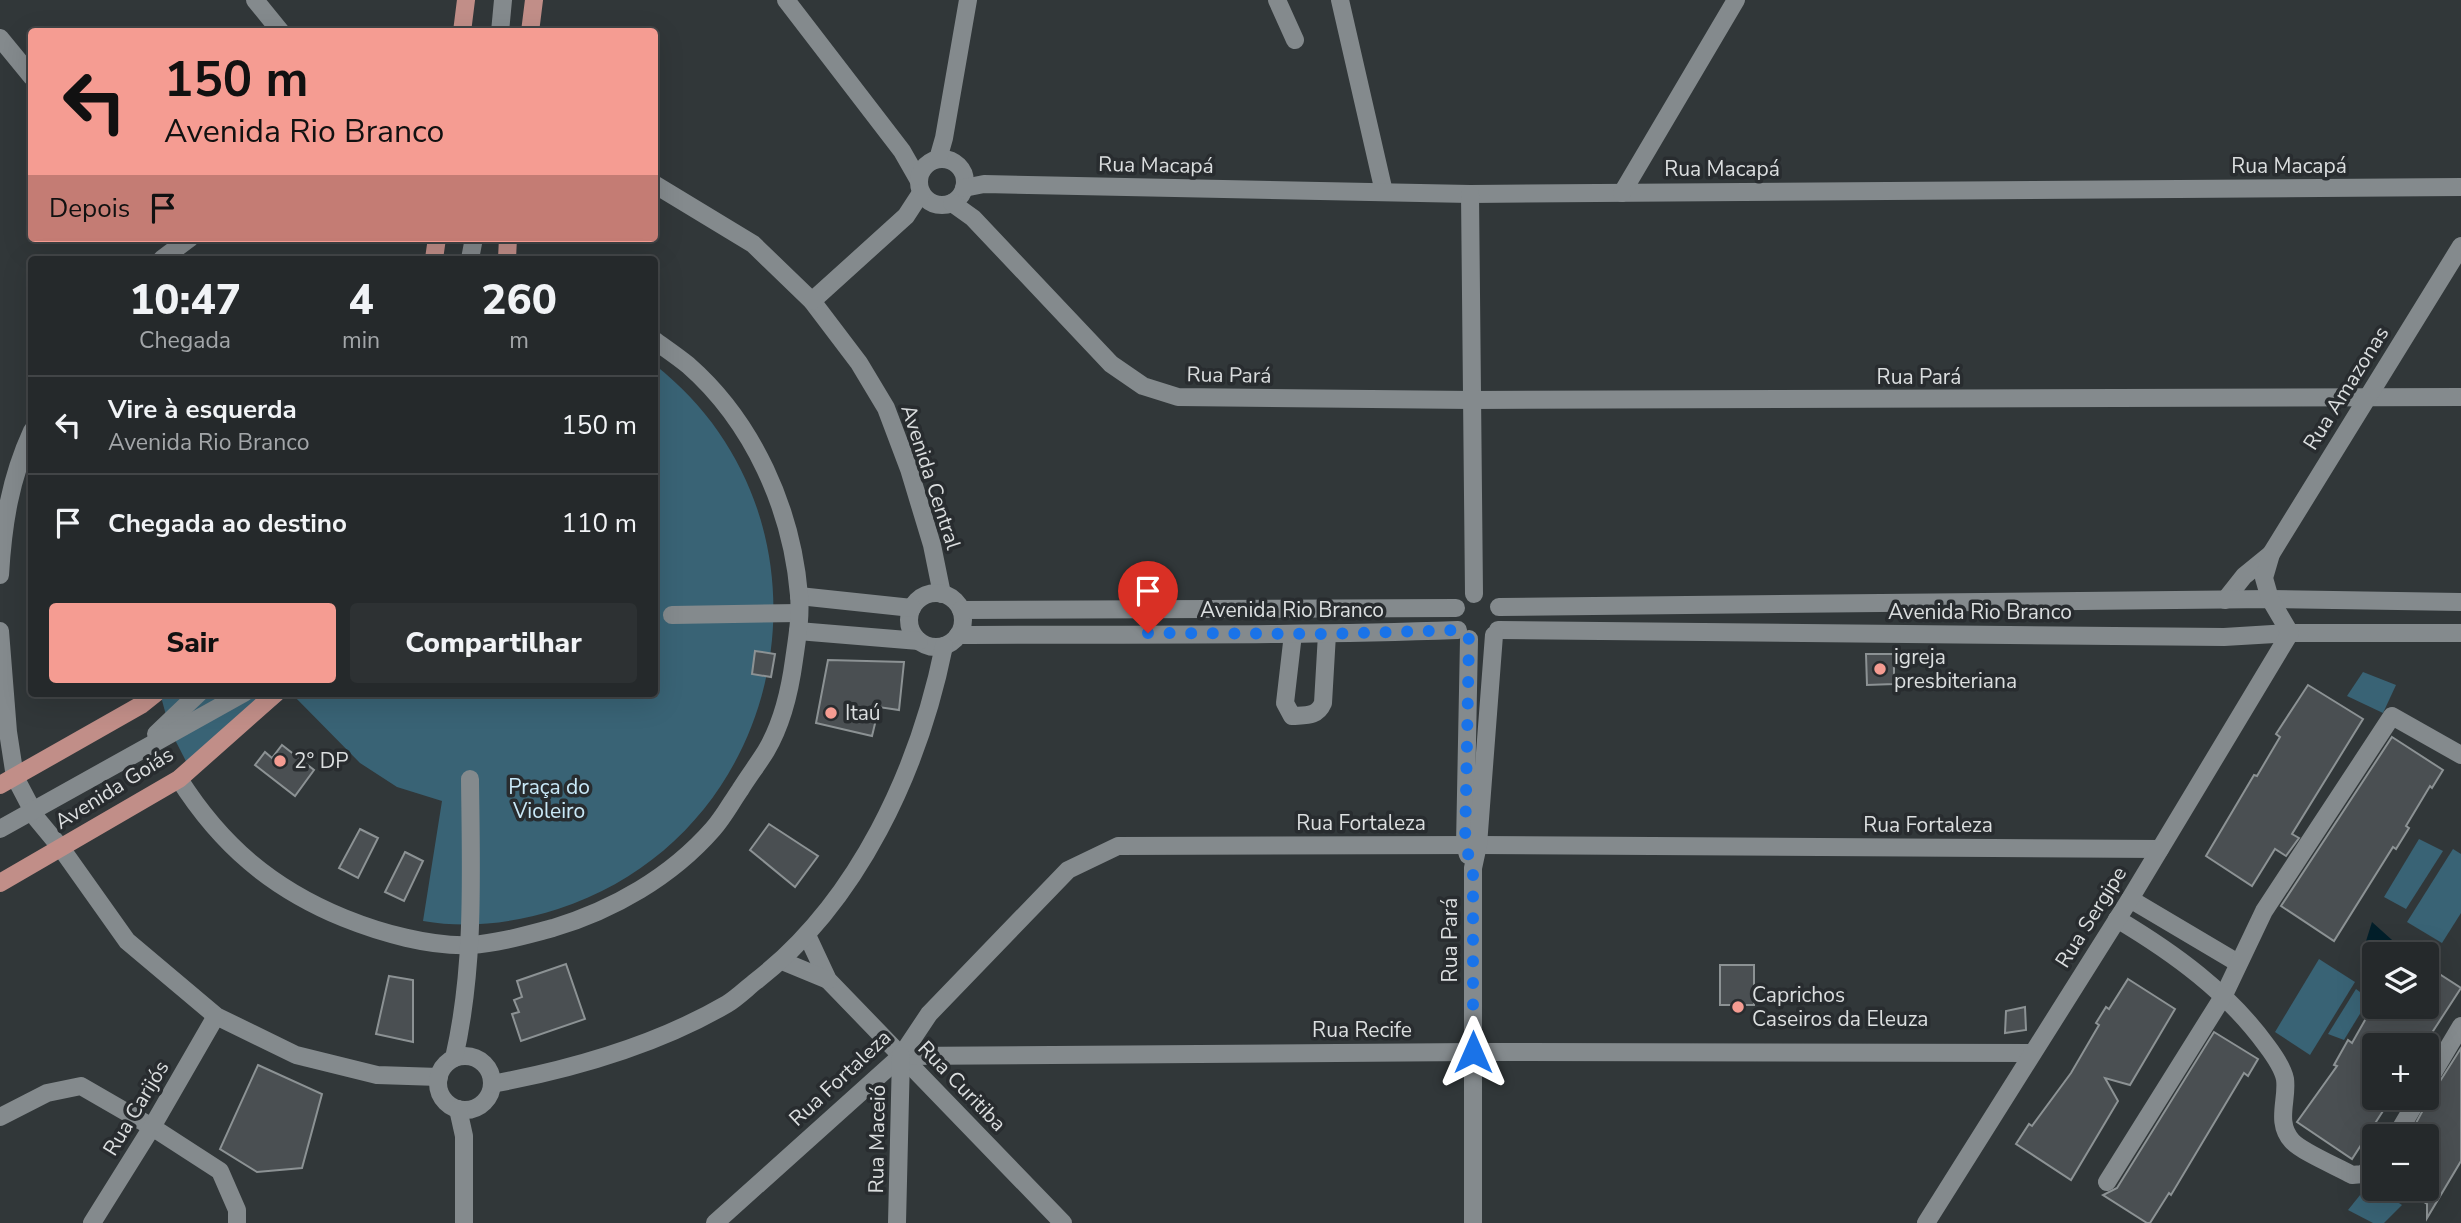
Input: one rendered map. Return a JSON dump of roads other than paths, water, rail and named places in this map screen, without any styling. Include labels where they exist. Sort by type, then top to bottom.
[{"type":"main road","points":[[462,28],[466,0]]},
{"type":"main road","points":[[530,28],[534,0]]},
{"type":"main road","name":"Avenida Goiás","points":[[0,883],[179,779],[271,697]]},
{"type":"main road","points":[[8,781],[139,699]]},
{"type":"street","points":[[255,0],[278,28]]},
{"type":"street","points":[[500,28],[503,0]]},
{"type":"street","points":[[786,0],[902,151],[930,176]]},
{"type":"street","points":[[812,301],[906,216],[930,176],[944,138],[968,0]]},
{"type":"street","points":[[1277,0],[1295,40]]},
{"type":"street","points":[[1340,0],[1384,192]]},
{"type":"street","points":[[1622,193],[1736,0]]},
{"type":"street","points":[[0,38],[28,72]]},
{"type":"street","name":"Rua Pará","points":[[930,176],[961,169],[960,191],[974,218],[1111,364],[1143,386],[1178,397],[1472,400],[2461,397]]},
{"type":"street","name":"Rua Macapá","points":[[930,176],[942,205],[960,191],[984,184],[1470,194],[2461,187]]},
{"type":"street","name":"Avenida Central","points":[[658,186],[753,244],[812,301],[859,363],[886,408],[932,545],[942,594]]},
{"type":"street","points":[[1470,194],[1474,594]]},
{"type":"street","points":[[168,252],[184,242]]},
{"type":"street","name":"Rua Amazonas","points":[[2270,599],[2264,578],[2271,554],[2461,246]]},
{"type":"street","points":[[179,779],[197,807],[230,846],[263,874],[303,899],[368,927],[423,941],[470,945],[522,936],[572,922],[615,904],[670,869],[713,829],[768,749],[790,690],[799,604],[788,531],[769,474],[742,429],[720,400],[689,366],[658,343]]},
{"type":"street","points":[[0,575],[2,522],[21,454],[28,439]]},
{"type":"street","name":"Rua Amazonas","points":[[2225,600],[2244,576],[2271,554]]},
{"type":"street","points":[[492,1084],[540,1075],[642,1045],[728,1003],[782,961],[835,902],[885,820],[931,705],[951,641],[962,629],[961,610],[957,602],[942,594],[924,596],[912,608],[910,626],[919,641]]},
{"type":"street","points":[[1474,594],[1489,596],[1499,607],[1502,619],[1496,633],[1482,641],[1463,635],[1454,619],[1456,608],[1463,599],[1474,594]]},
{"type":"street","points":[[2270,599],[2290,633]]},
{"type":"street","name":"Avenida Rio Branco","points":[[1499,607],[2270,599],[2461,602]]},
{"type":"street","points":[[672,615],[799,604],[912,608]]},
{"type":"street","name":"Avenida Rio Branco","points":[[961,610],[1456,608]]},
{"type":"street","points":[[0,631],[8,732],[8,781],[61,848],[127,941],[216,1016],[296,1055],[377,1075],[439,1077]]},
{"type":"street","points":[[798,631],[919,641],[936,647],[951,641]]},
{"type":"street","name":"Rua Pará","points":[[1471,845],[1496,633]]},
{"type":"street","name":"Avenida Rio Branco","points":[[1496,633],[2224,637],[2290,633],[2461,633]]},
{"type":"street","name":"Rua Sergipe","points":[[1926,1223],[2130,899],[2290,633]]},
{"type":"street","points":[[1293,634],[1285,703],[1292,716],[1312,715],[1320,710],[1323,703],[1327,634]]},
{"type":"street","name":"Avenida Rio Branco","points":[[951,641],[1293,634],[1463,635]]},
{"type":"street","name":"Rua Pará","points":[[1463,635],[1469,675],[1473,868],[1473,1223]]},
{"type":"street","points":[[1469,675],[1491,675]]},
{"type":"street","points":[[135,754],[195,697]]},
{"type":"street","points":[[0,829],[237,697]]},
{"type":"street","points":[[2107,1182],[2224,996],[2264,911],[2392,716],[2461,755]]},
{"type":"street","points":[[454,1058],[463,1021],[470,945],[470,779]]},
{"type":"street","name":"Rua Fortaleza","points":[[715,1223],[901,1056],[929,1014],[1068,870],[1118,846],[2160,849]]},
{"type":"street","points":[[2130,899],[2238,963]]},
{"type":"street","points":[[2117,919],[2162,946],[2224,996],[2268,1047],[2285,1077],[2283,1119],[2285,1131],[2293,1142],[2353,1175],[2362,1174]]},
{"type":"street","name":"Rua Curitiba","points":[[807,935],[828,979],[1063,1223]]},
{"type":"street","name":"Rua Curitiba","points":[[782,961],[828,979]]},
{"type":"street","name":"Rua Carijós","points":[[92,1223],[216,1016]]},
{"type":"street","points":[[463,1021],[473,1057]]},
{"type":"street","points":[[2439,1063],[2461,1026]]},
{"type":"street","name":"Rua Recife","points":[[901,1056],[1473,1052],[2032,1053]]},
{"type":"street","points":[[463,1056],[473,1057],[487,1067],[492,1084],[486,1099],[465,1109],[449,1105],[438,1087],[442,1069],[454,1058],[463,1056]]},
{"type":"street","name":"Rua Maceió","points":[[897,1223],[901,1056]]},
{"type":"street","points":[[0,1116],[47,1093],[80,1086],[152,1126],[220,1171],[237,1210],[237,1223]]},
{"type":"street","points":[[464,1223],[465,1109]]},
{"type":"place","name":"igreja presbiteriana","points":[[1880,669]]},
{"type":"place","name":"Itaú","points":[[831,713]]},
{"type":"place","name":"2° DP","points":[[280,761]]},
{"type":"place","name":"Caprichos Caseiros da Eleuza","points":[[1738,1007]]},
{"type":"park label","name":"Praça do Violeiro","points":[[549,799]]}]
